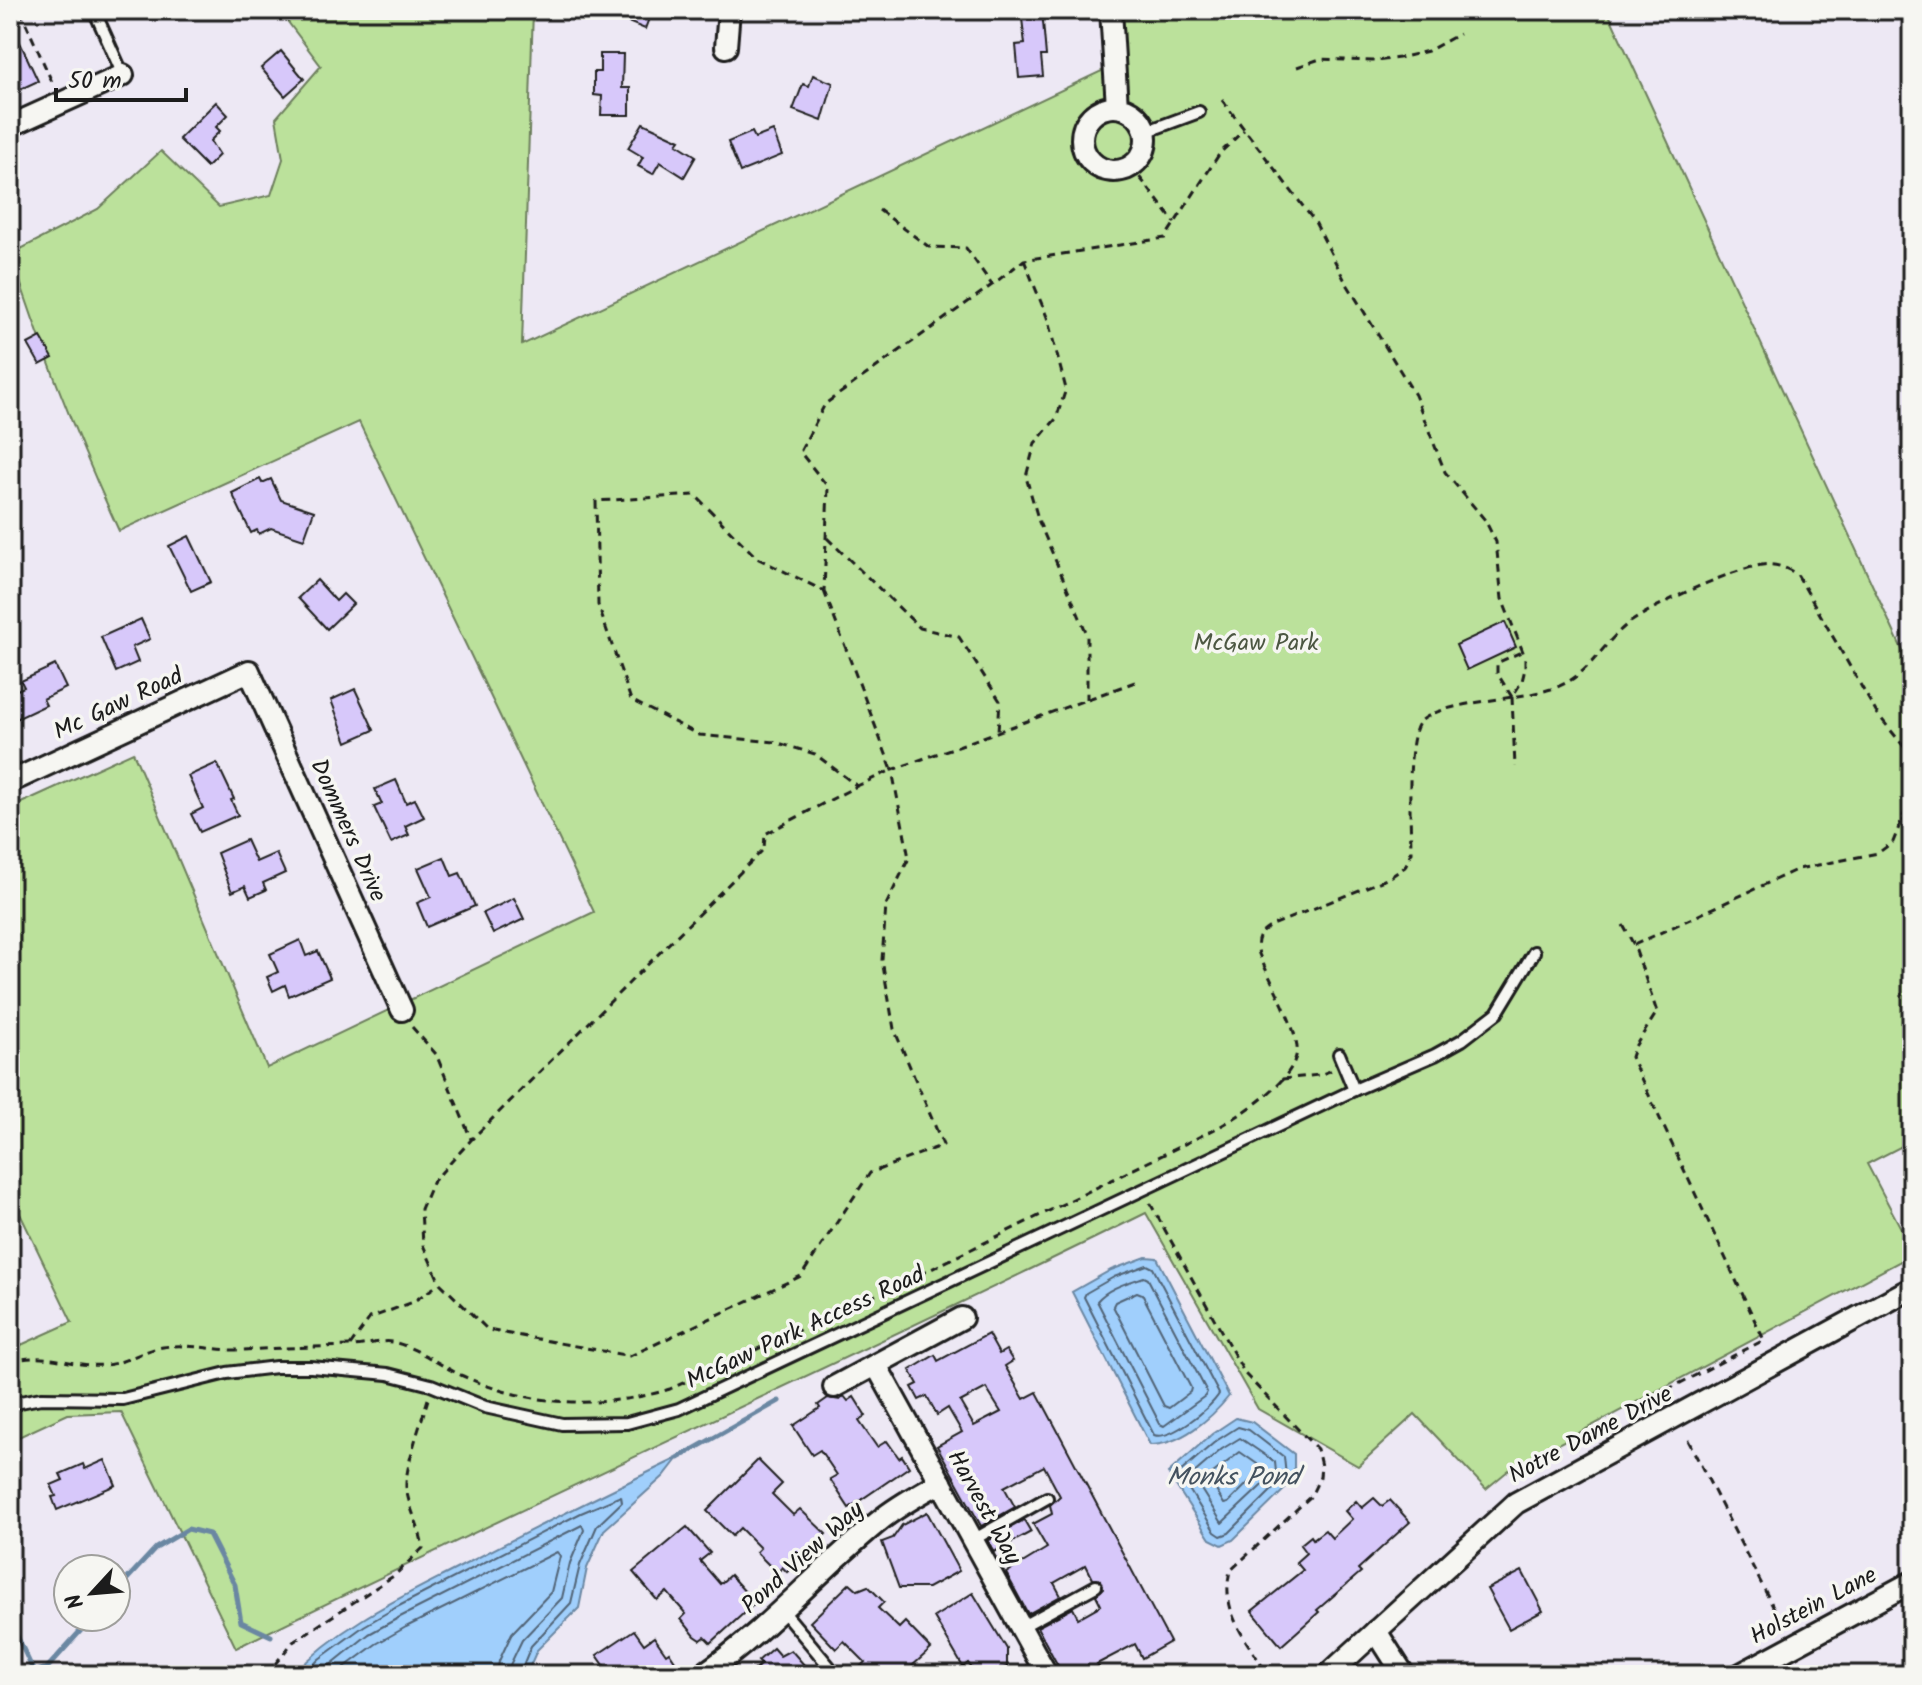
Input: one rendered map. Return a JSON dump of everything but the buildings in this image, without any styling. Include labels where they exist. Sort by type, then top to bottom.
[{"type":"street","points":[[726,47],[729,10]]},
{"type":"street","points":[[1111,10],[1117,107]]},
{"type":"street","points":[[10,126],[123,75]]},
{"type":"street","points":[[1107,107],[1117,107],[1136,115],[1145,132],[1143,151],[1131,166],[1120,170],[1099,167],[1091,160],[1082,140],[1088,119],[1107,107]]},
{"type":"street","name":"Mc Gaw Road","points":[[10,782],[249,671]]},
{"type":"street","name":"Dommers Drive","points":[[249,671],[402,1010]]},
{"type":"street","name":"Notre Dame Drive","points":[[1328,1675],[1516,1503],[1912,1288]]},
{"type":"street","points":[[834,1387],[962,1318]]},
{"type":"street","name":"Harvest Way","points":[[876,1365],[1047,1675]]},
{"type":"street","name":"Pond View Way","points":[[702,1675],[783,1611],[882,1519],[941,1482]]},
{"type":"street","name":"Holstein Lane","points":[[1739,1675],[1912,1582]]},
{"type":"street","points":[[1376,1631],[1404,1675]]},
{"type":"lane","points":[[94,10],[123,75]]},
{"type":"lane","points":[[1145,132],[1199,112]]},
{"type":"lane","name":"McGaw Park Access Road","points":[[10,1404],[41,1398],[123,1399],[227,1373],[276,1367],[311,1367],[388,1374],[431,1385],[485,1407],[562,1424],[627,1423],[679,1409],[1354,1090],[1435,1055],[1497,1013],[1534,952]]},
{"type":"lane","points":[[1339,1054],[1354,1090]]},
{"type":"lane","points":[[973,1540],[1047,1498]]},
{"type":"lane","points":[[1021,1627],[1096,1586]]},
{"type":"lane","points":[[783,1611],[833,1671]]},
{"type":"path","points":[[20,10],[52,82]]},
{"type":"path","points":[[1297,67],[1320,59],[1376,61],[1399,58],[1428,51],[1459,34]]},
{"type":"path","points":[[1222,100],[1315,222],[1344,279],[1415,395],[1445,472],[1485,520],[1496,542],[1502,599],[1522,651],[1525,669],[1512,697]]},
{"type":"path","points":[[1135,682],[892,770],[765,834],[764,849],[471,1140],[432,1183],[421,1209],[423,1245],[440,1283],[488,1330],[630,1356],[801,1276],[870,1173],[943,1145],[894,1029],[882,960],[886,905],[909,858],[892,770],[824,591],[828,487],[800,452],[825,404],[1024,260],[1165,238],[1220,153],[1244,130]]},
{"type":"path","points":[[1131,166],[1175,223]]},
{"type":"path","points":[[879,210],[929,247],[966,248],[992,285]]},
{"type":"path","points":[[1024,260],[1047,317],[1066,389],[1056,419],[1035,443],[1026,477],[1039,522],[1087,634],[1087,699]]},
{"type":"path","points":[[824,591],[757,558],[695,495],[596,501],[598,605],[631,700],[699,735],[775,742],[815,754],[857,786]]},
{"type":"path","points":[[826,538],[920,628],[959,637],[1000,701],[998,731]]},
{"type":"path","points":[[10,1362],[37,1357],[108,1365],[161,1347],[181,1345],[225,1350],[350,1346],[388,1341],[402,1344],[471,1380],[505,1391],[546,1400],[615,1402],[643,1398],[670,1389],[834,1315],[1232,1121],[1281,1080],[1293,1062],[1297,1045],[1259,954],[1259,935],[1273,925],[1389,878],[1405,867],[1411,852],[1411,740],[1420,721],[1439,711],[1533,694],[1570,680],[1591,664],[1622,629],[1653,608],[1749,568],[1762,565],[1783,567],[1797,574],[1876,712],[1905,748],[1912,771]]},
{"type":"path","points":[[1515,767],[1512,697],[1497,673],[1497,663],[1522,651]]},
{"type":"path","points":[[1634,945],[1798,869],[1878,853],[1893,842],[1910,799],[1912,778]]},
{"type":"path","points":[[1902,820],[1912,823]]},
{"type":"path","points":[[1623,925],[1634,945],[1657,1012],[1631,1057],[1764,1340],[1661,1393]]},
{"type":"path","points":[[402,1010],[417,1035],[436,1054],[471,1140]]},
{"type":"path","points":[[1281,1080],[1319,1075],[1345,1067]]},
{"type":"path","points":[[1150,1203],[1245,1374],[1317,1449],[1321,1466],[1311,1496],[1230,1571],[1226,1588],[1235,1621],[1268,1675]]},
{"type":"path","points":[[350,1346],[370,1318],[413,1302],[440,1283]]},
{"type":"path","points":[[834,1315],[842,1332]]},
{"type":"path","points":[[266,1675],[293,1642],[395,1575],[423,1548],[420,1529],[410,1509],[406,1483],[431,1385]]},
{"type":"path","points":[[1688,1440],[1782,1624]]},
{"type":"path","points":[[10,1656],[20,1675]]},
{"type":"path","points":[[1805,1668],[1809,1675]]},
{"type":"green space","name":"McGaw Park","points":[[279,10],[533,10],[522,345],[1123,61],[1121,10],[1607,10],[1912,671],[1912,1141],[1867,1164],[1912,1249],[1912,1255],[1509,1470],[1486,1489],[1415,1414],[1358,1466],[1258,1409],[1146,1213],[236,1648],[121,1412],[68,1414],[10,1441],[10,1350],[72,1322],[10,1193],[10,808],[133,752],[267,1068],[594,912],[359,422],[119,531],[75,429],[35,324],[11,254],[98,209],[161,151],[219,207],[271,195],[283,159],[276,118],[321,66]]},
{"type":"water","points":[[1146,1257],[1157,1258],[1229,1396],[1183,1436],[1150,1445],[1072,1292],[1111,1270]]},
{"type":"water","name":"Monks Pond","points":[[1236,1418],[1252,1422],[1294,1454],[1294,1480],[1233,1540],[1222,1545],[1210,1539],[1168,1473],[1212,1434]]},
{"type":"water","points":[[678,1458],[664,1476],[604,1530],[587,1568],[579,1608],[537,1650],[526,1675],[293,1675],[330,1641],[393,1602]]},
{"type":"waterway","points":[[678,1458],[779,1401]]},
{"type":"waterway","points":[[132,1574],[156,1548],[188,1529],[209,1534],[235,1585],[241,1622],[271,1636]]},
{"type":"waterway","points":[[10,1621],[34,1672],[47,1668],[79,1633]]}]
